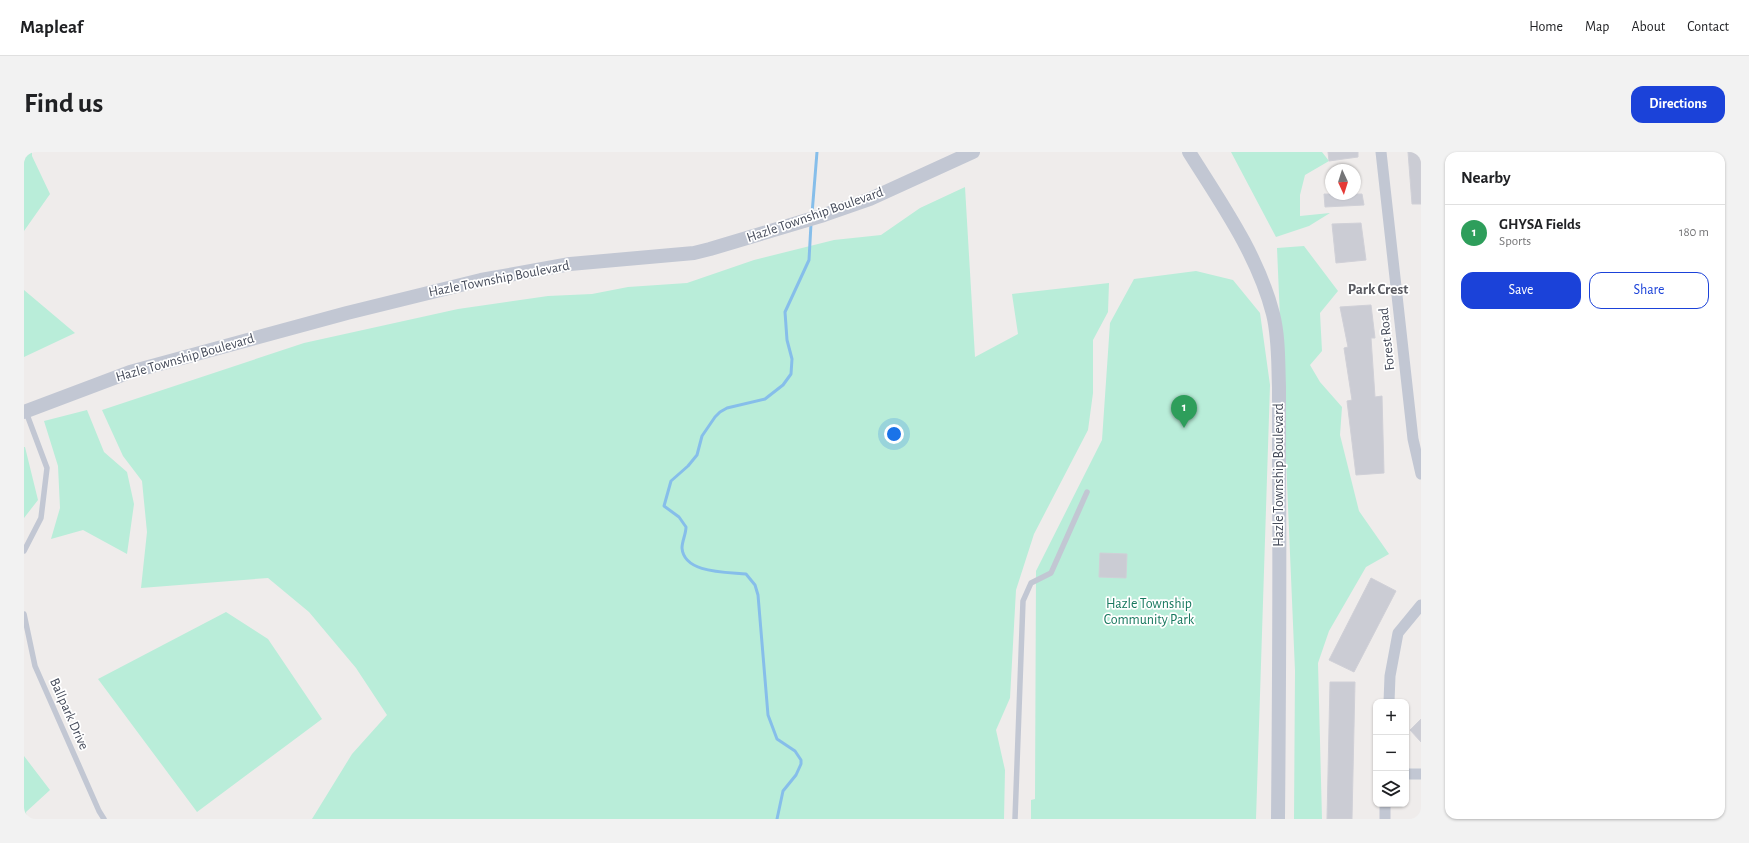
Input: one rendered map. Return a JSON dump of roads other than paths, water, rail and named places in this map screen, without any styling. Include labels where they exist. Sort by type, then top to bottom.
[{"type":"street","name":"Hazle Township Boulevard","points":[[25,412],[130,372],[347,313],[481,280],[570,264],[694,253],[710,249],[824,215],[870,198],[973,152]]},
{"type":"street","name":"Hazle Township Boulevard","points":[[1189,152],[1241,235],[1259,276],[1273,314],[1278,378],[1280,491],[1278,819]]},
{"type":"street","name":"Forest Road","points":[[1381,152],[1413,439],[1421,474]]},
{"type":"street","points":[[1389,699],[1390,676],[1398,633],[1407,620],[1421,605]]},
{"type":"street","points":[[1409,774],[1421,774]]},
{"type":"street","points":[[1385,807],[1385,819]]},
{"type":"lane","points":[[24,551],[41,518],[47,468],[25,412]]},
{"type":"lane","points":[[1015,819],[1024,600],[1030,583],[1051,573],[1087,492]]},
{"type":"lane","name":"Ballpark Drive","points":[[24,614],[35,666],[104,819]]},
{"type":"waterway","points":[[812,214],[817,152]]},
{"type":"waterway","points":[[777,819],[783,791],[796,775],[801,764],[801,760],[795,751],[777,739],[768,715],[758,595],[755,585],[746,574],[718,572],[698,567],[690,563],[682,548],[686,527],[679,517],[664,506],[671,481],[688,466],[697,455],[702,436],[715,417],[727,408],[765,399],[783,385],[791,374],[792,359],[787,340],[785,312],[809,260],[811,224]]},
{"type":"place","name":"GHYSA Fields","points":[[1184,428]]},
{"type":"district","name":"Park Crest","points":[[1378,289]]},
{"type":"park label","name":"Hazle Township Community Park","points":[[1149,612]]}]
